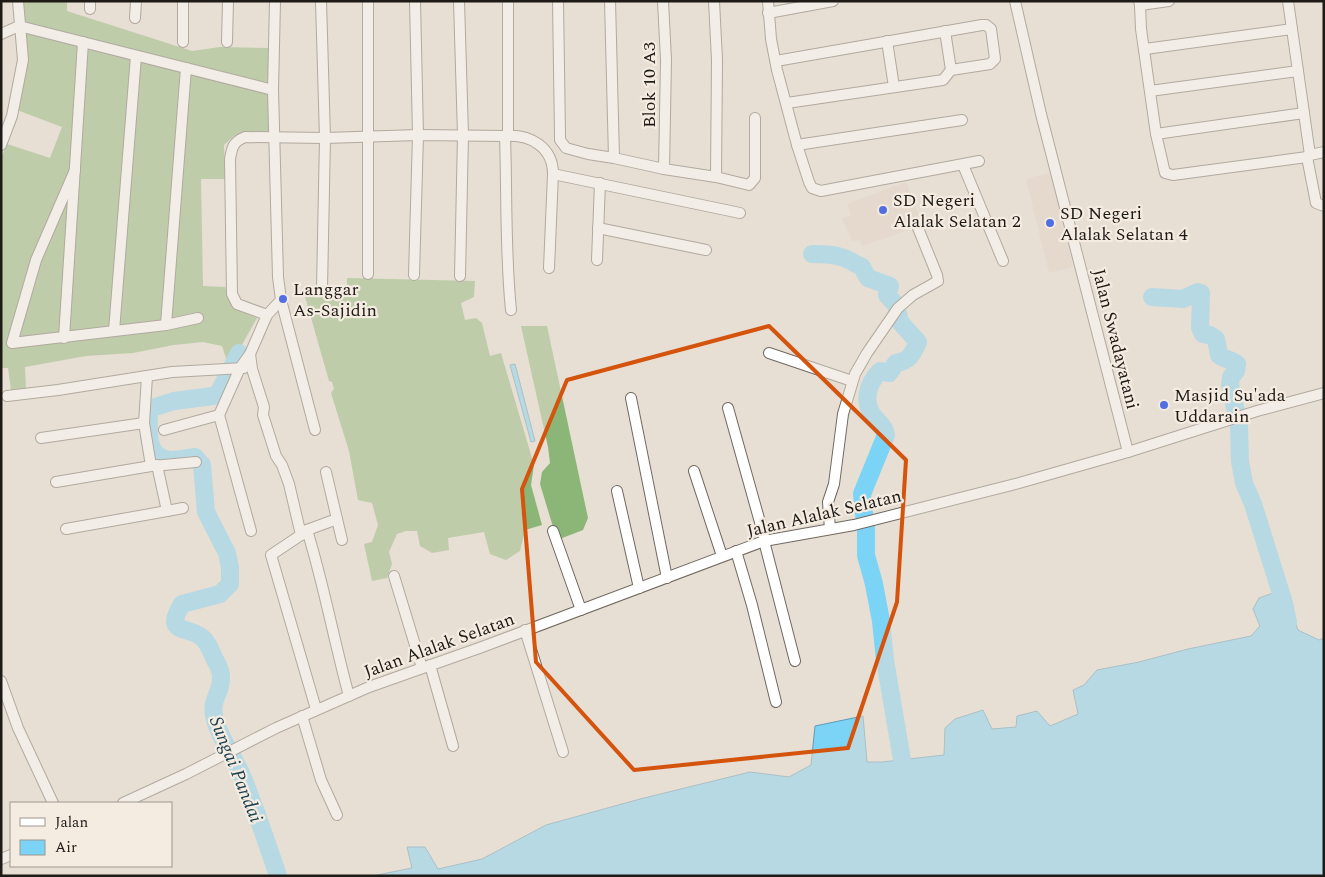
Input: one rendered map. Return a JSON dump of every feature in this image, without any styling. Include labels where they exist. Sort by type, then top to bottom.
[{"type":"street","points":[[1,145],[12,116],[23,60],[18,1]]},
{"type":"street","points":[[135,18],[136,1]]},
{"type":"street","points":[[183,1],[183,42]]},
{"type":"street","points":[[227,42],[228,1]]},
{"type":"street","points":[[275,1],[273,90],[278,277],[281,300],[315,430]]},
{"type":"street","points":[[321,1],[325,138],[322,288]]},
{"type":"street","points":[[368,1],[368,274]]},
{"type":"street","points":[[414,275],[418,135],[415,1]]},
{"type":"street","points":[[459,1],[463,135],[460,276]]},
{"type":"street","points":[[508,1],[507,274],[511,310]]},
{"type":"street","points":[[558,1],[560,140],[566,148],[588,154],[716,177],[749,185],[754,181],[755,118]]},
{"type":"street","points":[[610,1],[614,158]]},
{"type":"street","name":"Blok 10 A3","points":[[664,1],[666,60],[664,169]]},
{"type":"street","points":[[714,1],[717,60],[716,177]]},
{"type":"street","points":[[768,1],[771,39],[797,145],[809,182],[816,190],[821,191],[979,161]]},
{"type":"street","points":[[768,13],[833,1]]},
{"type":"street","name":"Jalan Swadayatani","points":[[1015,1],[1041,114],[1128,452]]},
{"type":"street","points":[[1169,1],[1139,3],[1156,134],[1163,168],[1168,174],[1308,156],[1324,152]]},
{"type":"street","points":[[1288,1],[1316,203],[1324,206]]},
{"type":"street","points":[[776,61],[945,31],[986,25],[991,29],[995,59],[990,64],[951,70],[943,80],[787,103]]},
{"type":"street","points":[[1,34],[19,26],[273,90]]},
{"type":"street","points":[[1145,49],[1292,29]]},
{"type":"street","points":[[945,31],[951,70]]},
{"type":"street","points":[[887,41],[894,87]]},
{"type":"street","points":[[64,338],[83,42]]},
{"type":"street","points":[[114,331],[136,56]]},
{"type":"street","points":[[166,325],[186,68]]},
{"type":"street","points":[[1150,91],[1298,71]]},
{"type":"street","points":[[1156,134],[1304,113]]},
{"type":"street","points":[[1,119],[12,116]]},
{"type":"street","points":[[797,145],[962,120]]},
{"type":"street","points":[[267,315],[237,304],[232,294],[230,159],[232,147],[238,140],[244,137],[325,138],[463,135],[529,138],[538,142],[548,156],[553,174],[549,268]]},
{"type":"street","points":[[964,165],[1003,261]]},
{"type":"street","points":[[75,170],[36,260],[12,343],[166,325],[198,318]]},
{"type":"street","points":[[553,174],[740,213]]},
{"type":"street","points":[[597,260],[600,183]]},
{"type":"street","points":[[598,228],[706,250]]},
{"type":"street","points":[[830,529],[828,502],[834,484],[843,414],[852,381],[867,352],[898,308],[913,296],[938,281],[918,228]]},
{"type":"street","points":[[251,531],[218,415],[235,368],[250,354],[267,315],[281,300]]},
{"type":"street","points":[[769,353],[852,381]]},
{"type":"street","points":[[250,354],[252,369],[262,400],[263,415],[276,456],[282,465],[304,533],[321,577],[327,610],[349,696]]},
{"type":"street","points":[[7,396],[172,372],[235,368],[252,369]]},
{"type":"street","points":[[146,376],[144,423],[167,511]]},
{"type":"street","name":"Jalan Alalak Selatan","points":[[125,802],[316,709],[765,541],[854,525],[1019,483],[1128,452],[1257,411],[1324,393]]},
{"type":"street","points":[[631,398],[667,578]]},
{"type":"street","points":[[728,408],[796,661]]},
{"type":"street","points":[[164,430],[218,415]]},
{"type":"street","points":[[41,438],[144,423]]},
{"type":"street","points":[[56,482],[154,466],[196,462]]},
{"type":"street","points":[[694,471],[722,556]]},
{"type":"street","points":[[326,472],[342,540]]},
{"type":"street","points":[[617,491],[639,588]]},
{"type":"street","points":[[66,529],[183,508]]},
{"type":"street","points":[[316,709],[271,556],[304,533],[337,519]]},
{"type":"street","points":[[553,532],[581,610]]},
{"type":"street","points":[[736,551],[752,605],[776,702]]},
{"type":"street","points":[[394,576],[454,746]]},
{"type":"street","points":[[526,630],[563,752]]},
{"type":"street","points":[[1,681],[18,728],[53,802]]},
{"type":"street","points":[[302,716],[321,780],[337,815]]},
{"type":"highlighted area","points":[[769,326],[906,460],[897,602],[848,748],[634,770],[536,662],[522,489],[567,380]]},
{"type":"shaded area","name":"SD Negeri Alalak Selatan 4","points":[[1051,172],[1073,267],[1049,273],[1026,179]]},
{"type":"shaded area","name":"SD Negeri Alalak Selatan 2","points":[[906,182],[921,223],[903,228],[904,232],[862,246],[860,240],[852,241],[842,219],[851,215],[847,204]]},
{"type":"green space","points":[[21,1],[67,1],[67,11],[192,51],[220,47],[269,48],[268,135],[246,134],[234,136],[224,145],[225,179],[201,179],[203,286],[225,287],[237,307],[257,318],[234,359],[227,361],[222,346],[203,342],[174,345],[133,353],[86,356],[25,367],[26,388],[11,390],[8,368],[1,368],[1,158],[7,144],[50,158],[62,127],[17,110],[22,93],[26,62]]},
{"type":"green space","points":[[347,278],[475,281],[474,297],[461,303],[465,320],[476,318],[482,323],[490,356],[501,353],[534,465],[531,485],[542,525],[525,530],[520,551],[506,560],[490,554],[484,532],[448,538],[449,550],[432,553],[420,546],[417,531],[406,531],[397,534],[389,552],[392,564],[387,578],[372,581],[364,544],[372,542],[378,525],[372,503],[358,500],[349,451],[331,393],[334,389],[332,382],[329,381],[304,293],[347,293]]},
{"type":"green space","points":[[521,326],[547,326],[588,518],[583,530],[557,540],[540,484],[542,472],[550,463]]},
{"type":"water","points":[[515,364],[535,441],[531,442],[510,365]]},
{"type":"water","points":[[1273,593],[1287,601],[1298,630],[1319,640],[1324,638],[1324,876],[372,876],[412,868],[407,847],[425,847],[438,869],[482,859],[546,825],[640,799],[750,772],[789,777],[811,765],[815,726],[863,716],[867,762],[882,762],[944,755],[945,728],[955,719],[983,710],[992,729],[1016,727],[1017,716],[1037,711],[1050,726],[1078,714],[1073,690],[1084,685],[1097,670],[1251,636],[1260,626],[1253,609],[1259,598]]},
{"type":"waterway","points":[[812,254],[832,255],[846,259],[862,267],[868,278],[890,286],[887,295],[896,305],[900,322],[918,342],[913,353],[905,360],[896,363],[889,373],[880,371],[869,388],[868,406],[886,435],[862,494],[866,528],[866,555],[881,621],[885,660],[902,760],[900,783]]},
{"type":"waterway","points":[[1152,297],[1183,299],[1198,292],[1201,293],[1200,328],[1203,334],[1210,335],[1216,339],[1219,355],[1237,364],[1236,371],[1231,377],[1230,385],[1239,426],[1240,461],[1244,483],[1253,504],[1284,603],[1288,622]]},
{"type":"waterway","name":"Sungai Pandai","points":[[239,353],[219,392],[213,396],[174,401],[149,409],[149,433],[152,448],[162,458],[174,460],[195,457],[202,465],[206,512],[227,553],[230,568],[230,584],[220,594],[182,604],[175,620],[178,627],[194,633],[205,640],[219,667],[221,682],[214,707],[215,720],[243,778],[278,876]]},
{"type":"place","name":"SD Negeri Alalak Selatan 2","points":[[883,210]]},
{"type":"place","name":"SD Negeri Alalak Selatan 4","points":[[1050,223]]},
{"type":"place","name":"Langgar As-Sajidin","points":[[283,299]]},
{"type":"place","name":"Masjid Su'ada Uddarain","points":[[1164,405]]}]
